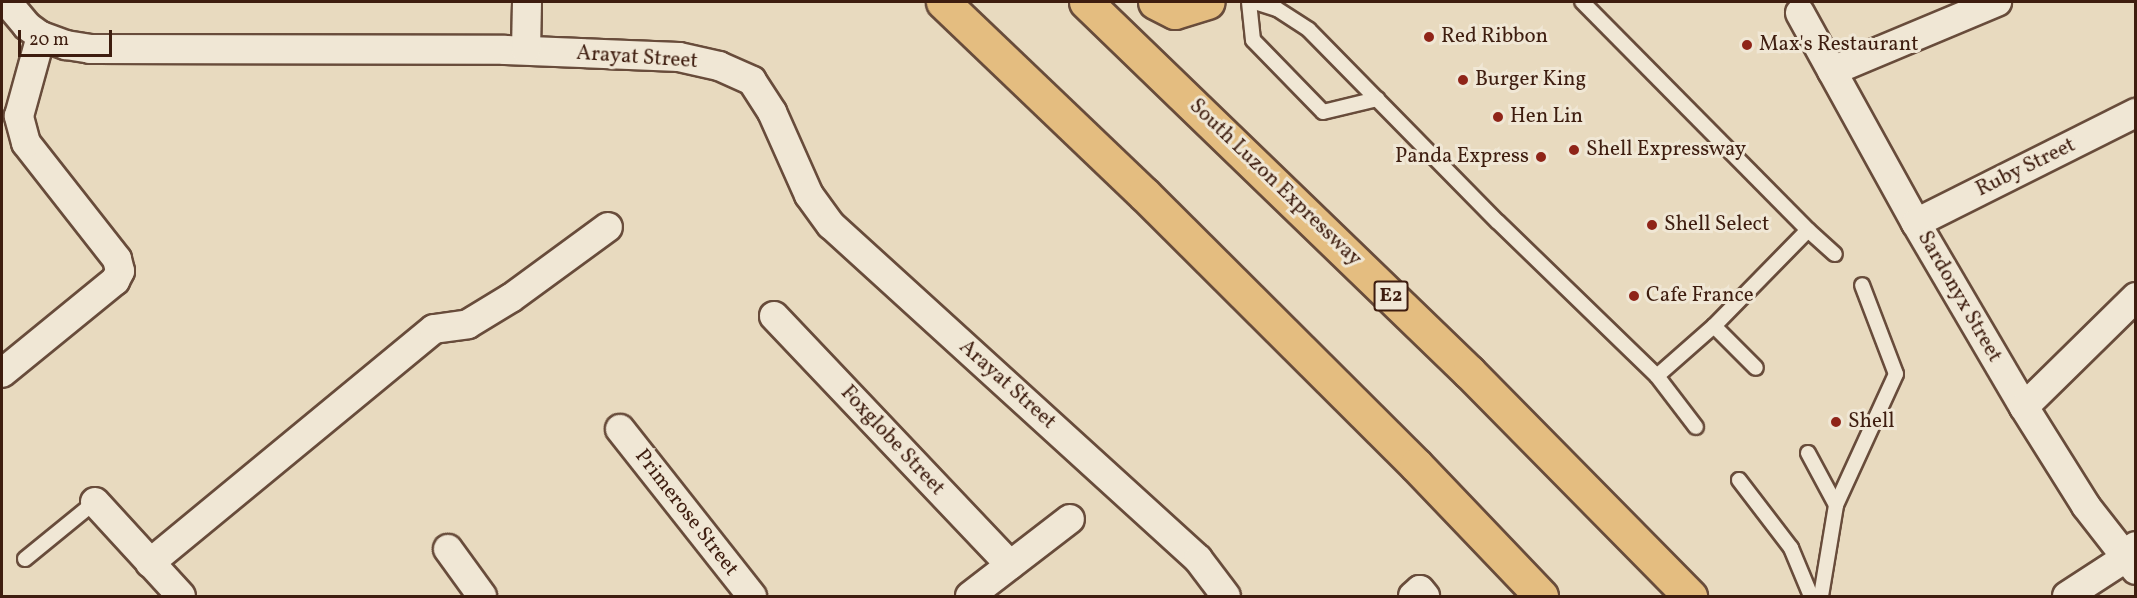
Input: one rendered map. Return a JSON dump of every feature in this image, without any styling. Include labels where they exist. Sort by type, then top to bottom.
[{"type":"highway","points":[[943,2],[1144,194],[1416,465],[1541,597]]},
{"type":"highway","name":"South Luzon Expressway","points":[[1086,2],[1469,372],[1690,597]]},
{"type":"highway","points":[[1155,2],[1175,12],[1208,2]]},
{"type":"street","name":"Arayat Street","points":[[7,2],[27,26],[41,36],[90,50],[526,50],[679,57],[719,66],[752,81],[772,111],[809,195],[831,225],[1190,552],[1226,597]]},
{"type":"street","points":[[526,50],[527,2]]},
{"type":"street","points":[[1832,71],[1997,2]]},
{"type":"street","name":"Sardonyx Street","points":[[1800,13],[1916,223],[2024,407],[2086,506],[2133,558]]},
{"type":"street","points":[[2,373],[115,281],[120,271],[117,260],[26,143],[19,116],[41,36]]},
{"type":"street","name":"Ruby Street","points":[[1916,223],[2136,114]]},
{"type":"street","points":[[150,562],[434,328],[468,324],[511,298],[608,227]]},
{"type":"street","points":[[2024,407],[2136,297]]},
{"type":"street","name":"Foxglobe Street","points":[[774,316],[1010,565]]},
{"type":"street","name":"Primerose Street","points":[[620,429],[752,597]]},
{"type":"street","points":[[95,502],[181,597]]},
{"type":"street","points":[[970,597],[1070,519]]},
{"type":"street","points":[[448,549],[482,597]]},
{"type":"street","points":[[2067,597],[2133,558]]},
{"type":"street","points":[[1413,597],[1420,590],[1425,597]]},
{"type":"lane","points":[[2,4],[7,2]]},
{"type":"lane","points":[[1249,2],[1253,39],[1323,112],[1377,99]]},
{"type":"lane","points":[[1255,2],[1277,9],[1309,30],[1505,230],[1657,376],[1696,427]]},
{"type":"lane","points":[[1579,2],[1808,230],[1835,254]]},
{"type":"lane","points":[[1657,376],[1714,326],[1808,230]]},
{"type":"lane","points":[[1821,597],[1836,505],[1896,374],[1862,285]]},
{"type":"lane","points":[[1714,326],[1756,368]]},
{"type":"lane","points":[[1808,453],[1836,505]]},
{"type":"lane","points":[[1739,480],[1791,548],[1811,597]]},
{"type":"lane","points":[[25,559],[95,502]]},
{"type":"place","name":"Red Ribbon","points":[[1429,37]]},
{"type":"place","name":"Max's Restaurant","points":[[1747,45]]},
{"type":"place","name":"Burger King","points":[[1463,80]]},
{"type":"place","name":"Hen Lin","points":[[1498,117]]},
{"type":"place","name":"Shell Expressway","points":[[1574,150]]},
{"type":"place","name":"Panda Express","points":[[1541,157]]},
{"type":"place","name":"Shell Select","points":[[1652,225]]},
{"type":"place","name":"Cafe France","points":[[1634,296]]},
{"type":"place","name":"Shell","points":[[1836,422]]}]
